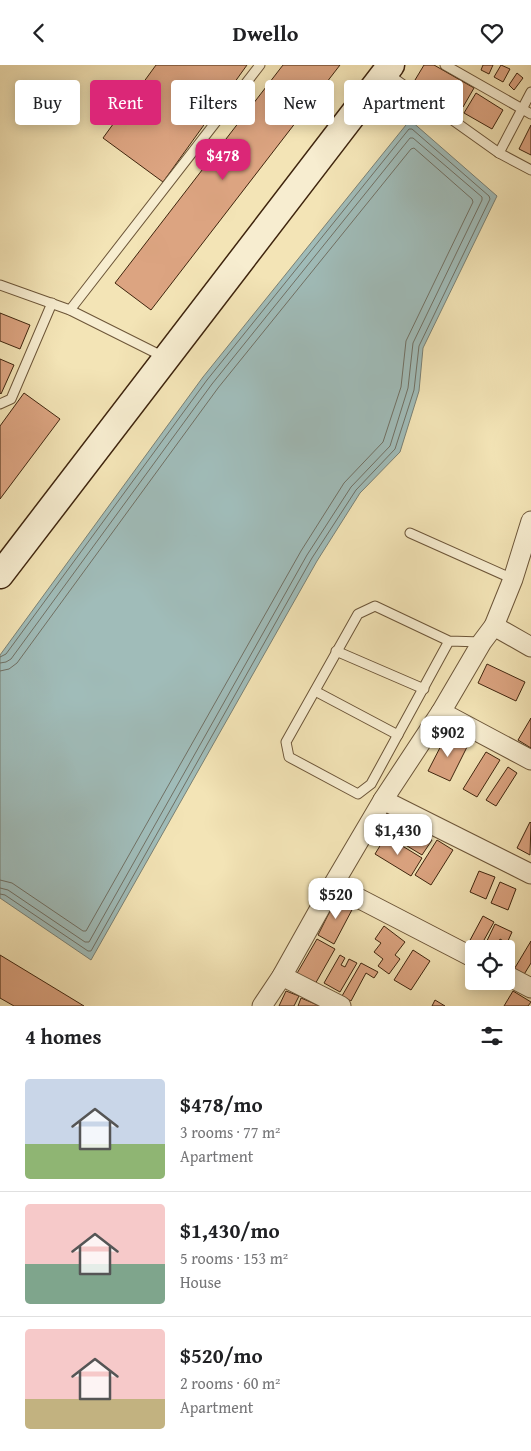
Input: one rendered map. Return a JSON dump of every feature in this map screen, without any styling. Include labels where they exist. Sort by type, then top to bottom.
[{"type":"street","points":[[0,575],[388,69]]},
{"type":"street","points":[[262,1006],[282,976],[333,885],[384,800],[442,712],[482,642],[494,626],[520,576],[531,521]]},
{"type":"street","points":[[494,626],[531,647]]},
{"type":"street","points":[[442,712],[531,761]]},
{"type":"street","points":[[384,800],[531,874]]},
{"type":"street","points":[[333,885],[465,953]]},
{"type":"street","points":[[282,976],[340,1006]]},
{"type":"street","points":[[515,980],[531,988]]},
{"type":"lane","points":[[70,310],[260,65]]},
{"type":"lane","points":[[445,65],[531,114]]},
{"type":"lane","points":[[388,69],[499,153],[531,170]]},
{"type":"lane","points":[[499,153],[531,92]]},
{"type":"lane","points":[[0,285],[70,310],[166,358]]},
{"type":"lane","points":[[0,404],[11,399],[52,303]]},
{"type":"lane","points":[[410,533],[520,576]]},
{"type":"lane","points":[[450,641],[371,783],[358,794],[288,757],[286,742],[358,614],[376,606],[450,641],[482,642]]},
{"type":"lane","points":[[336,651],[424,689]]},
{"type":"lane","points":[[315,691],[398,735]]},
{"type":"water","points":[[406,125],[416,125],[497,196],[423,348],[419,391],[400,452],[360,493],[317,561],[91,960],[0,898],[0,655],[203,377]]},
{"type":"building","points":[[156,65],[247,65],[236,80],[171,80],[171,125],[204,125],[163,182],[103,138],[112,125],[161,125],[161,80],[145,80]]},
{"type":"building","points":[[283,65],[340,65],[328,80],[271,80]]},
{"type":"building","points":[[424,65],[434,65],[460,80],[415,80]]},
{"type":"building","points":[[483,65],[493,65],[489,74],[481,70]]},
{"type":"building","points":[[501,65],[510,69],[503,82],[494,77]]},
{"type":"building","points":[[517,73],[523,78],[514,90],[509,85]]},
{"type":"building","points":[[463,82],[474,88],[463,107]]},
{"type":"building","points":[[265,88],[265,125],[294,125],[151,310],[115,283],[237,125],[255,125],[255,101]]},
{"type":"building","points":[[476,93],[503,110],[492,129],[464,113]]},
{"type":"building","points":[[531,125],[531,155],[519,149]]},
{"type":"building","points":[[0,313],[30,325],[20,349],[0,341]]},
{"type":"building","points":[[0,359],[14,365],[1,394],[0,393]]},
{"type":"building","points":[[24,393],[60,419],[0,499],[0,426]]},
{"type":"building","points":[[487,664],[525,682],[516,701],[478,683]]},
{"type":"building","points":[[531,718],[531,748],[518,740]]},
{"type":"building","points":[[447,734],[468,745],[450,781],[428,771]]},
{"type":"building","points":[[486,752],[500,760],[477,797],[463,789]]},
{"type":"building","points":[[508,767],[517,773],[496,806],[486,800]]},
{"type":"building","points":[[398,819],[432,840],[422,855],[389,835]]},
{"type":"building","points":[[531,823],[530,855],[517,848]]},
{"type":"building","points":[[386,836],[422,858],[411,876],[375,854]]},
{"type":"building","points":[[437,840],[453,850],[431,885],[415,875]]},
{"type":"building","points":[[479,871],[495,877],[486,899],[470,892]]},
{"type":"building","points":[[500,882],[516,889],[508,910],[491,903]]},
{"type":"building","points":[[337,897],[354,906],[334,944],[318,935]]},
{"type":"building","points":[[483,916],[494,922],[484,940],[470,940]]},
{"type":"building","points":[[495,924],[512,932],[508,940],[487,940]]},
{"type":"building","points":[[384,926],[405,942],[395,955],[400,959],[389,974],[378,966],[383,959],[374,952],[381,943],[375,939]]},
{"type":"building","points":[[317,939],[335,949],[314,986],[296,975]]},
{"type":"building","points":[[531,941],[531,963],[520,981],[515,978],[515,968]]},
{"type":"building","points":[[413,950],[430,961],[411,990],[394,980]]},
{"type":"building","points":[[0,955],[84,1006],[14,1006],[0,998]]},
{"type":"building","points":[[340,955],[345,958],[341,965],[345,967],[349,959],[357,963],[340,992],[324,983]]},
{"type":"building","points":[[361,963],[378,972],[374,978],[366,973],[351,1001],[342,996]]},
{"type":"building","points":[[286,991],[299,996],[294,1006],[279,1006]]},
{"type":"building","points":[[513,991],[531,1002],[528,1006],[504,1006]]},
{"type":"building","points":[[301,998],[320,1006],[298,1006]]},
{"type":"building","points":[[435,1000],[445,1006],[432,1006]]}]
